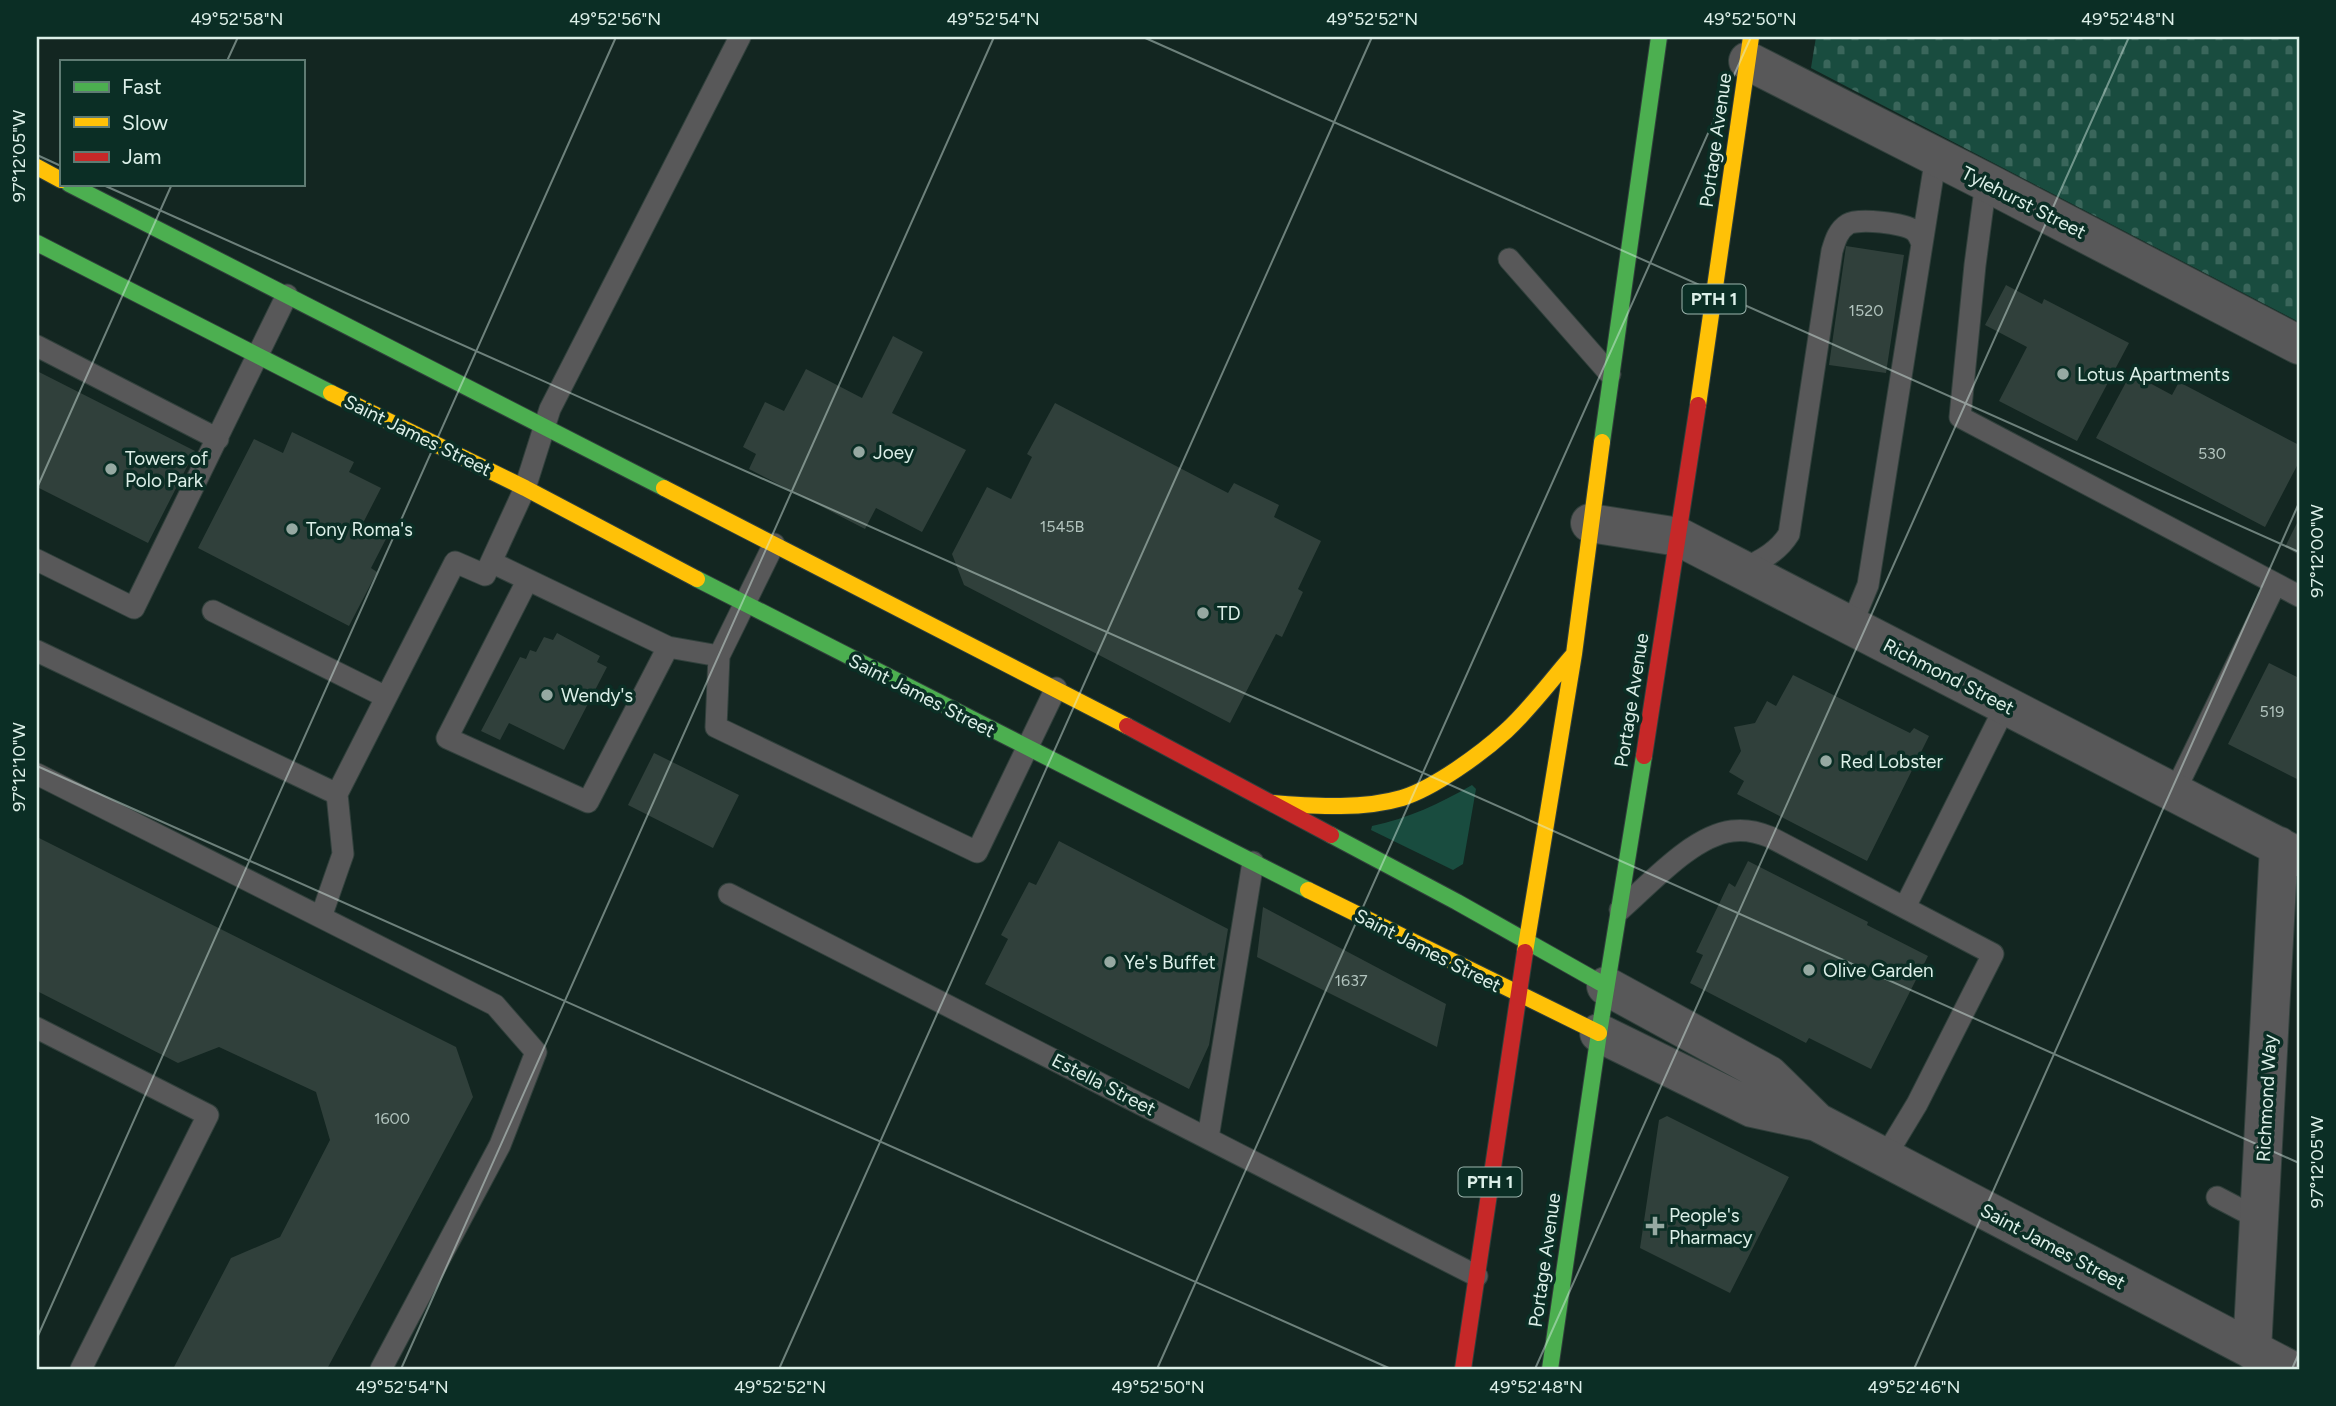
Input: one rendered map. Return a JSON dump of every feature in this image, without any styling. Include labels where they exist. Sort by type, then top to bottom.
[{"type":"main road","name":"PTH 1","points":[[1463,1369],[1526,940],[1574,654],[1656,38]]},
{"type":"main road","name":"Portage Avenue","points":[[1550,1369],[1606,986],[1679,537],[1749,49]]},
{"type":"main road","points":[[37,167],[60,179]]},
{"type":"main road","name":"Saint James Street","points":[[73,186],[1056,688],[1526,940],[1606,986]]},
{"type":"main road","name":"Saint James Street","points":[[37,243],[257,356],[525,488],[1027,749],[1518,995],[1599,1032]]},
{"type":"main road","points":[[1273,803],[1362,805],[1401,798],[1426,788],[1448,775],[1506,731],[1574,654]]},
{"type":"street","name":"Tylehurst Street","points":[[1749,49],[1936,156],[2299,345]]},
{"type":"street","name":"Richmond Street","points":[[1590,523],[1679,537],[2289,851]]},
{"type":"street","name":"Richmond Way","points":[[2252,1350],[2259,1219],[2289,851]]},
{"type":"street","name":"Saint James Street","points":[[1606,986],[1769,1075],[1817,1122]]},
{"type":"street","name":"Saint James Street","points":[[1599,1032],[1752,1108],[1817,1122],[2289,1369]]},
{"type":"lane","points":[[321,917],[343,854],[337,794],[455,562],[485,575],[525,488],[555,398],[740,37]]},
{"type":"lane","points":[[1851,626],[1868,585],[1936,156]]},
{"type":"lane","points":[[1986,182],[1960,417],[2299,596]]},
{"type":"lane","points":[[1741,569],[1757,564],[1772,554],[1790,534],[1832,251],[1837,236],[1852,222],[1881,223],[1911,229],[1917,233],[1922,244]]},
{"type":"lane","points":[[1509,259],[1611,373]]},
{"type":"lane","points":[[37,561],[134,608],[288,295]]},
{"type":"lane","points":[[37,346],[218,439]]},
{"type":"lane","points":[[774,544],[719,656],[716,727],[977,852],[1056,688]]},
{"type":"lane","points":[[491,562],[668,647],[719,656]]},
{"type":"lane","points":[[527,581],[447,738],[588,802],[668,647]]},
{"type":"lane","points":[[2175,791],[2276,585]]},
{"type":"lane","points":[[213,611],[386,697]]},
{"type":"lane","points":[[37,651],[337,794]]},
{"type":"lane","points":[[1905,907],[2006,705]]},
{"type":"lane","points":[[37,774],[495,1005],[536,1052],[500,1145],[381,1369]]},
{"type":"lane","points":[[1619,912],[1689,850],[1721,834],[1748,830],[1770,837],[1993,954],[1917,1104],[1885,1157]]},
{"type":"lane","points":[[1208,1138],[1253,862]]},
{"type":"lane","name":"Estella Street","points":[[730,894],[1477,1276]]},
{"type":"lane","points":[[37,1028],[208,1115],[82,1369]]},
{"type":"lane","points":[[2217,1197],[2259,1219]]},
{"type":"green space","points":[[1816,37],[2299,37],[2299,322],[1811,68]]},
{"type":"green space","points":[[1472,785],[1476,789],[1463,864],[1453,870],[1371,830],[1372,826],[1424,810]]},
{"type":"building","points":[[1846,246],[1904,255],[1886,373],[1829,365]]},
{"type":"building","name":"Lotus Apartments","points":[[2006,285],[2042,304],[2044,299],[2129,343],[2077,441],[1999,401],[2027,347],[1985,325]]},
{"type":"building","name":"Joey","points":[[893,336],[923,352],[892,413],[966,450],[922,532],[876,508],[865,529],[749,469],[756,454],[743,447],[765,402],[784,411],[806,369],[862,398]]},
{"type":"building","name":"Towers of Polo Park","points":[[37,371],[195,451],[148,543],[37,487]]},
{"type":"building","points":[[2131,373],[2172,395],[2179,382],[2299,445],[2299,462],[2265,527],[2096,438]]},
{"type":"building","points":[[1055,403],[1228,493],[1234,483],[1279,505],[1274,517],[1321,541],[1298,589],[1303,592],[1282,637],[1276,634],[1230,723],[964,585],[952,554],[987,487],[1011,499],[1032,457],[1027,454]]},
{"type":"building","name":"Tony Roma's","points":[[292,432],[354,462],[349,472],[381,488],[363,523],[388,535],[371,568],[377,572],[349,626],[198,548],[254,439],[283,453]]},
{"type":"building","points":[[2299,519],[2299,555],[2285,547]]},
{"type":"building","name":"Wendy's","points":[[557,633],[600,656],[597,662],[607,667],[564,750],[509,723],[500,740],[481,731],[520,657],[526,659],[530,650],[536,652],[544,637],[553,640]]},
{"type":"building","points":[[2269,663],[2299,678],[2299,780],[2228,744]]},
{"type":"building","name":"Red Lobster","points":[[1793,675],[1910,733],[1914,728],[1929,736],[1867,861],[1737,794],[1744,781],[1729,772],[1741,751],[1734,727],[1755,723],[1767,701],[1776,706]]},
{"type":"building","points":[[654,753],[739,795],[713,848],[628,805]]},
{"type":"building","points":[[37,837],[456,1047],[473,1097],[327,1369],[173,1369],[231,1258],[280,1237],[330,1140],[316,1092],[219,1047],[178,1063],[37,991]]},
{"type":"building","name":"Ye's Buffet","points":[[1059,841],[1228,929],[1209,1045],[1189,1089],[985,984],[1008,939],[1001,935],[1029,882],[1036,885]]},
{"type":"building","name":"Olive Garden","points":[[1748,861],[1928,956],[1871,1069],[1809,1038],[1806,1043],[1690,983],[1703,955],[1696,952],[1729,883],[1735,887]]},
{"type":"building","points":[[1263,907],[1446,1004],[1437,1047],[1257,957]]},
{"type":"building","points":[[1667,1116],[1789,1177],[1730,1293],[1640,1248],[1659,1120]]},
{"type":"traffic: fast","points":[[1602,442],[1659,37]]},
{"type":"traffic: fast","points":[[73,186],[664,488]]},
{"type":"traffic: fast","points":[[37,243],[331,393]]},
{"type":"traffic: fast","points":[[697,579],[1308,890]]},
{"type":"traffic: fast","points":[[1550,1369],[1599,1033],[1644,756]]},
{"type":"traffic: fast","points":[[1331,835],[1606,986]]},
{"type":"traffic: slow","points":[[1698,405],[1751,37]]},
{"type":"traffic: slow","points":[[37,167],[60,179]]},
{"type":"traffic: slow","points":[[331,393],[525,488],[697,579]]},
{"type":"traffic: slow","points":[[1525,952],[1574,654],[1602,442]]},
{"type":"traffic: slow","points":[[664,488],[1127,726]]},
{"type":"traffic: slow","points":[[1273,803],[1338,806],[1370,804],[1402,798],[1428,787],[1471,760],[1506,731],[1574,654]]},
{"type":"traffic: slow","points":[[1308,890],[1599,1033]]},
{"type":"traffic: jam","points":[[1644,756],[1698,405]]},
{"type":"traffic: jam","points":[[1127,726],[1331,835]]},
{"type":"traffic: jam","points":[[1463,1369],[1525,952]]},
{"type":"place","name":"Lotus Apartments","points":[[2063,374]]},
{"type":"place","name":"Joey","points":[[859,452]]},
{"type":"place","name":"Towers of Polo Park","points":[[111,469]]},
{"type":"place","name":"Tony Roma's","points":[[292,529]]},
{"type":"place","name":"TD","points":[[1203,613]]},
{"type":"place","name":"Wendy's","points":[[547,695]]},
{"type":"place","name":"Red Lobster","points":[[1826,761]]},
{"type":"place","name":"Ye's Buffet","points":[[1110,962]]},
{"type":"place","name":"Olive Garden","points":[[1809,970]]},
{"type":"place","name":"People's Pharmacy","points":[[1655,1226]]}]
